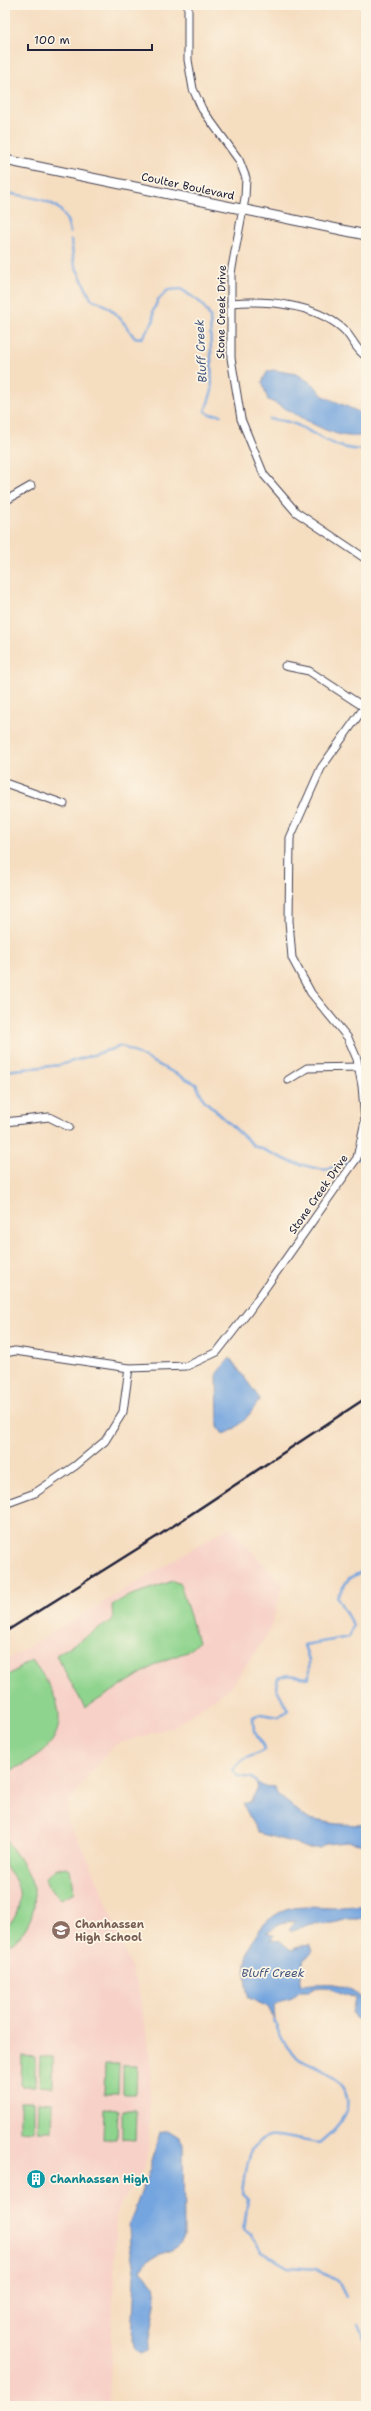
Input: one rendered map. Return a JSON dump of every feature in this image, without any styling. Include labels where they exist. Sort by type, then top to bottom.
[{"type":"street","name":"Stone Creek Drive","points":[[188,5],[187,51],[190,80],[202,109],[243,166],[247,185],[233,254],[231,303],[231,358],[240,419],[264,475],[296,512],[366,559]]},
{"type":"street","name":"Coulter Boulevard","points":[[5,160],[366,235]]},
{"type":"street","points":[[231,303],[265,302],[286,305],[334,321],[347,332],[359,350],[366,356]]},
{"type":"street","points":[[5,501],[31,486]]},
{"type":"street","points":[[285,666],[309,672],[365,706]]},
{"type":"street","name":"Stone Creek Drive","points":[[5,1353],[23,1352],[129,1368],[187,1366],[217,1352],[249,1311],[357,1158],[365,1121],[359,1067],[348,1038],[311,993],[292,958],[289,921],[290,838],[321,768],[365,706]]},
{"type":"street","points":[[5,783],[64,804]]},
{"type":"street","points":[[288,1080],[307,1068],[359,1067]]},
{"type":"street","points":[[5,1122],[50,1117],[69,1127]]},
{"type":"street","points":[[5,1504],[34,1494],[75,1466],[105,1441],[123,1412],[129,1368]]},
{"type":"shaded area","name":"Chanhassen High School","points":[[229,1527],[283,1585],[270,1631],[229,1689],[172,1727],[115,1745],[95,1766],[69,1803],[66,1822],[78,1839],[96,1876],[137,1983],[151,2058],[148,2156],[143,2170],[116,2212],[109,2406],[5,2406],[5,1661]]},
{"type":"green space","points":[[173,1581],[180,1584],[198,1642],[187,1652],[162,1661],[85,1708],[56,1655],[113,1620],[112,1605],[126,1597]]},
{"type":"green space","points":[[32,1660],[47,1682],[58,1706],[59,1718],[57,1730],[52,1742],[41,1753],[30,1761],[8,1772],[5,1766],[5,1677]]},
{"type":"green space","points":[[5,1838],[29,1875],[34,1891],[34,1900],[33,1910],[26,1927],[13,1942],[5,1947],[5,1928],[17,1912],[19,1906],[19,1893],[18,1886],[5,1864]]},
{"type":"green space","points":[[66,1867],[70,1870],[75,1892],[61,1899],[48,1887],[45,1878],[56,1869]]},
{"type":"green space","points":[[22,2056],[35,2057],[35,2086],[21,2086]]},
{"type":"green space","points":[[40,2057],[53,2057],[53,2087],[39,2086]]},
{"type":"green space","points":[[105,2064],[119,2064],[118,2094],[104,2094]]},
{"type":"green space","points":[[123,2065],[137,2065],[136,2094],[123,2094]]},
{"type":"green space","points":[[20,2102],[34,2102],[34,2132],[20,2131]]},
{"type":"green space","points":[[39,2102],[53,2103],[52,2132],[38,2132]]},
{"type":"green space","points":[[104,2109],[118,2110],[117,2139],[103,2139]]},
{"type":"green space","points":[[122,2110],[136,2110],[135,2140],[122,2139]]},
{"type":"water","points":[[273,370],[297,374],[314,385],[323,396],[366,415],[366,435],[340,435],[328,431],[268,400],[262,382],[267,372]]},
{"type":"water","points":[[230,1358],[260,1399],[249,1415],[239,1425],[223,1434],[218,1427],[217,1373]]},
{"type":"water","points":[[255,1781],[263,1786],[275,1787],[277,1794],[308,1819],[337,1824],[366,1825],[366,1845],[347,1842],[326,1844],[320,1848],[307,1848],[295,1843],[258,1833],[243,1804],[250,1802],[258,1788]]},
{"type":"water","name":"Bluff Creek","points":[[366,1906],[366,1919],[348,1919],[334,1923],[310,1924],[293,1931],[289,1929],[296,1920],[281,1923],[267,1932],[274,1935],[271,1940],[280,1941],[291,1950],[301,1946],[310,1945],[313,1950],[303,1962],[300,1985],[334,1984],[353,1991],[366,2004],[366,2021],[356,2019],[352,2013],[355,1998],[325,1987],[312,1988],[309,1992],[299,1992],[296,1995],[277,2003],[274,2006],[275,2021],[268,2007],[249,1998],[245,1970],[247,1956],[259,1931],[268,1921],[279,1913],[293,1908]]},
{"type":"water","points":[[168,2130],[179,2137],[183,2144],[184,2236],[180,2243],[175,2247],[150,2259],[141,2270],[154,2285],[156,2298],[147,2351],[140,2354],[135,2350],[132,2340],[135,2277],[130,2246],[129,2225],[150,2168],[160,2132]]},
{"type":"waterway","name":"Bluff Creek","points":[[5,193],[37,198],[55,206],[62,212],[67,221],[70,233]]},
{"type":"waterway","name":"Bluff Creek","points":[[71,240],[74,263],[91,299],[111,309],[121,319],[134,337],[142,338],[154,320],[153,311],[158,300],[168,290],[181,289],[201,303],[210,316],[212,391],[205,411],[209,414],[221,415]]},
{"type":"waterway","name":"Bluff Creek","points":[[269,419],[294,424],[329,442],[346,448],[366,450]]},
{"type":"waterway","points":[[5,1071],[60,1065],[122,1046],[196,1084],[204,1100],[253,1145],[291,1162],[324,1170],[353,1161]]},
{"type":"waterway","points":[[357,1159],[360,1158],[366,1162]]},
{"type":"waterway","name":"Bluff Creek","points":[[257,1783],[252,1778],[237,1776],[233,1770],[240,1762],[265,1749],[254,1731],[253,1717],[261,1714],[279,1717],[288,1710],[276,1687],[278,1678],[288,1675],[309,1678],[309,1660],[304,1645],[349,1637],[353,1626],[337,1597],[349,1578],[366,1570]]},
{"type":"waterway","name":"Bluff Creek","points":[[274,2020],[283,2041],[294,2055],[328,2073],[339,2083],[345,2092],[347,2101],[346,2110],[343,2118],[336,2127],[319,2143],[286,2137],[270,2136],[262,2139],[256,2144],[249,2159],[245,2177],[243,2193],[248,2198],[244,2230],[250,2234],[262,2252],[288,2267],[316,2269],[338,2281],[346,2297]]},
{"type":"waterway","name":"Bluff Creek","points":[[358,2324],[366,2342]]},
{"type":"railway","points":[[5,1632],[161,1534],[366,1398]]},
{"type":"place","name":"Chanhassen High School","points":[[61,1930]]},
{"type":"place","name":"Chanhassen High","points":[[36,2179]]}]
